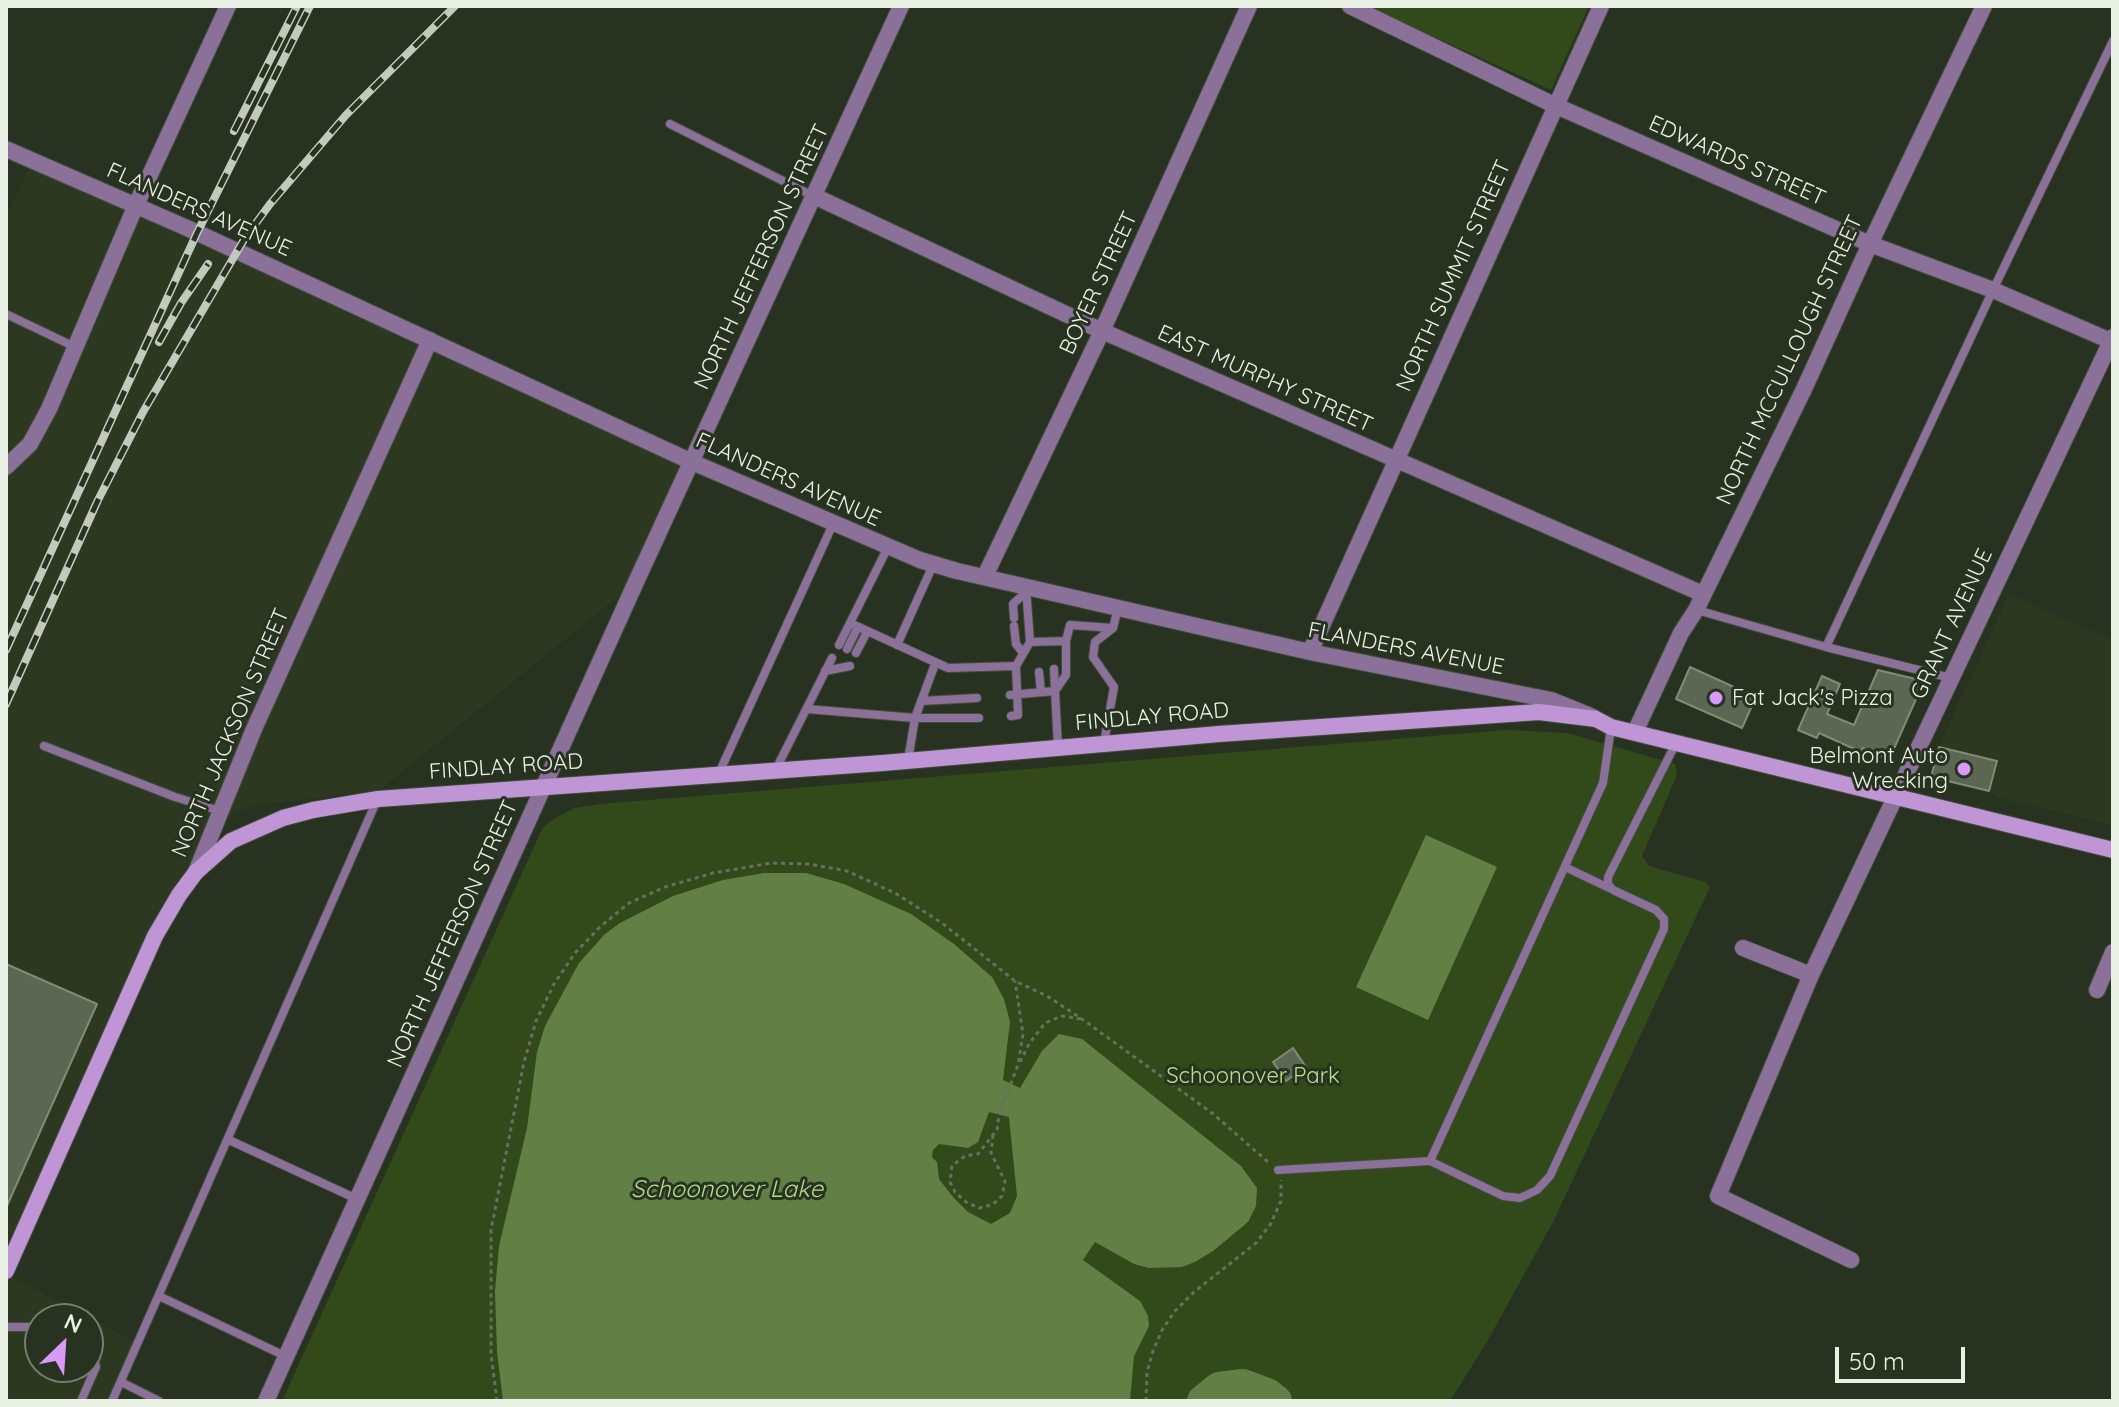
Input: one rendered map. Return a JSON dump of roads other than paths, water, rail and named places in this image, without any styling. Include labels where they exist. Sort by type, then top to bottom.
[{"type":"main road","name":"FINDLAY ROAD","points":[[196,872],[231,841],[257,828],[313,810],[378,799],[1539,712],[1604,723],[2113,850]]},
{"type":"main road","name":"NORTH JACKSON STREET","points":[[6,1271],[155,936],[196,872]]},
{"type":"street","points":[[6,467],[30,444],[228,6]]},
{"type":"street","name":"NORTH JEFFERSON STREET","points":[[266,1401],[901,6]]},
{"type":"street","name":"BOYER STREET","points":[[985,576],[1102,331],[1249,6]]},
{"type":"street","name":"EDWARDS STREET","points":[[1350,6],[1554,105],[1870,244],[1993,290],[2112,340]]},
{"type":"street","name":"NORTH SUMMIT STREET","points":[[1310,652],[1601,6]]},
{"type":"street","name":"NORTH MCCULLOUGH STREET","points":[[1635,732],[1681,633],[1696,610],[1804,389],[1984,6]]},
{"type":"street","name":"FLANDERS AVENUE","points":[[6,149],[136,205],[692,462],[933,564],[1026,589],[1310,652],[1551,700],[1604,723]]},
{"type":"street","name":"EAST MURPHY STREET","points":[[814,196],[1102,331],[1703,594]]},
{"type":"street","name":"NORTH JACKSON STREET","points":[[196,872],[254,729],[430,340]]},
{"type":"street","name":"GRANT AVENUE","points":[[1851,1260],[1718,1196],[1811,975],[2112,340]]},
{"type":"street","points":[[1743,948],[1811,975]]},
{"type":"street","points":[[2097,990],[2113,952]]},
{"type":"lane","points":[[1826,647],[2113,41]]},
{"type":"lane","points":[[670,124],[814,196]]},
{"type":"lane","points":[[6,314],[76,348]]},
{"type":"lane","points":[[719,773],[833,524]]},
{"type":"lane","points":[[843,647],[888,547]]},
{"type":"lane","points":[[897,645],[933,564]]},
{"type":"lane","points":[[1023,653],[1016,644],[1013,604],[1026,589]]},
{"type":"lane","points":[[1026,589],[1035,645]]},
{"type":"lane","points":[[1104,743],[1114,687],[1093,657],[1095,642],[1113,628],[1118,608]]},
{"type":"lane","points":[[1696,610],[1951,678]]},
{"type":"lane","points":[[854,625],[948,668],[1016,666]]},
{"type":"lane","points":[[1055,691],[1066,675],[1066,641],[1070,625],[1113,628]]},
{"type":"lane","points":[[856,653],[867,632]]},
{"type":"lane","points":[[1011,716],[1018,715],[1013,695],[1016,666],[1023,653],[1035,645],[1053,647],[1066,641]]},
{"type":"lane","points":[[776,769],[825,671],[836,663],[850,666]]},
{"type":"lane","points":[[908,760],[915,718],[935,664]]},
{"type":"lane","points":[[1054,669],[1058,747]]},
{"type":"lane","points":[[1039,672],[1041,692]]},
{"type":"lane","points":[[1013,695],[1055,691]]},
{"type":"lane","points":[[921,701],[977,698]]},
{"type":"lane","points":[[807,709],[915,718],[979,718]]},
{"type":"lane","points":[[1430,1161],[1603,783],[1604,723]]},
{"type":"lane","points":[[1613,890],[1608,884],[1608,877],[1676,743]]},
{"type":"lane","points":[[44,746],[175,797],[221,811]]},
{"type":"lane","points":[[112,1401],[378,799]]},
{"type":"lane","points":[[1278,1170],[1430,1161],[1503,1196],[1520,1198],[1537,1190],[1550,1176],[1664,929],[1664,919],[1656,910],[1565,867]]},
{"type":"lane","points":[[229,1140],[357,1199]]},
{"type":"lane","points":[[159,1296],[286,1357]]},
{"type":"lane","points":[[121,1382],[159,1401]]},
{"type":"water","points":[[1426,835],[1497,867],[1428,1020],[1356,987]]},
{"type":"water","name":"Schoonover Lake","points":[[764,873],[806,873],[844,884],[911,914],[954,944],[992,977],[1004,999],[1010,1022],[1003,1080],[1020,1088],[1042,1051],[1059,1034],[1082,1039],[1241,1166],[1257,1188],[1256,1206],[1248,1222],[1195,1262],[1182,1267],[1149,1268],[1134,1264],[1095,1242],[1083,1260],[1140,1301],[1148,1316],[1149,1326],[1134,1356],[1130,1401],[503,1401],[497,1352],[495,1291],[499,1246],[527,1128],[537,1052],[545,1026],[579,963],[605,934],[673,896],[723,880]],"holes":[[[989,1112],[1009,1117],[1017,1196],[1010,1213],[991,1224],[968,1212],[953,1197],[939,1179],[933,1150],[939,1144],[968,1148],[978,1142]]]},
{"type":"waterway","points":[[1203,1401],[1219,1388],[1243,1385],[1276,1401]]},
{"type":"railway","points":[[234,131],[297,6]]},
{"type":"railway","points":[[6,650],[197,233],[310,6]]},
{"type":"railway","points":[[6,704],[98,500],[143,412],[245,238],[346,115],[455,6]]},
{"type":"railway","points":[[159,342],[208,264]]},
{"type":"place","name":"Fat Jack's Pizza","points":[[1716,698]]},
{"type":"place","name":"Belmont Auto Wrecking","points":[[1964,769]]},
{"type":"park label","name":"Schoonover Park","points":[[1253,1076]]}]
